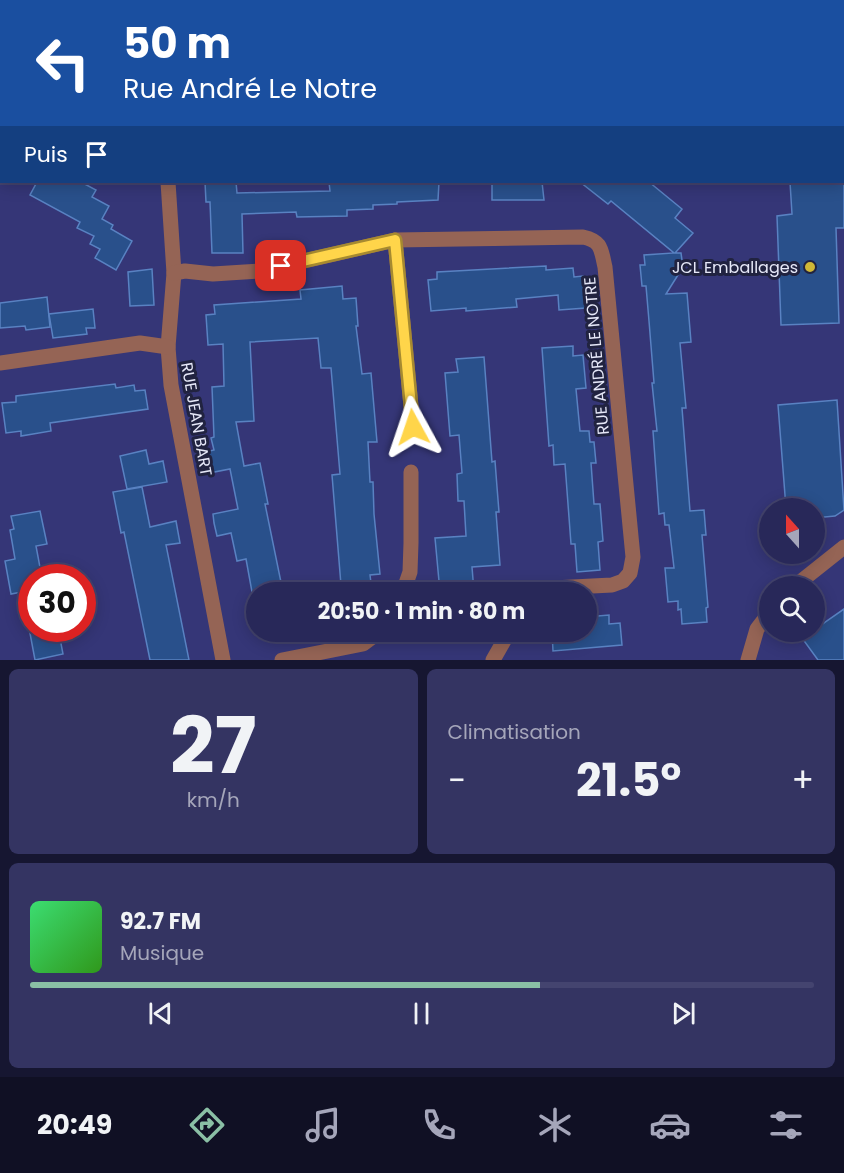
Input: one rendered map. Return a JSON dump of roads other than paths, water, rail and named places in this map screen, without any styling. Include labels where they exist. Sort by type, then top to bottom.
[{"type":"street","name":"RUE JEAN BART","points":[[168,183],[174,273],[168,346],[171,385],[223,660]]},
{"type":"street","name":"RUE ANDRÉ LE NOTRE","points":[[174,273],[185,271],[213,274],[261,271],[395,240],[583,237],[592,239],[600,246],[605,267],[633,557],[630,573],[623,581],[612,585],[597,586]]},
{"type":"street","points":[[395,240],[413,427]]},
{"type":"street","points":[[0,363],[140,343],[168,346]]},
{"type":"street","points":[[406,582],[410,572],[411,472]]},
{"type":"street","points":[[808,576],[844,547]]},
{"type":"street","points":[[748,660],[759,626]]},
{"type":"street","points":[[282,660],[366,642]]},
{"type":"street","points":[[493,660],[503,642]]},
{"type":"place","name":"JCL Emballages","points":[[810,267]]}]
